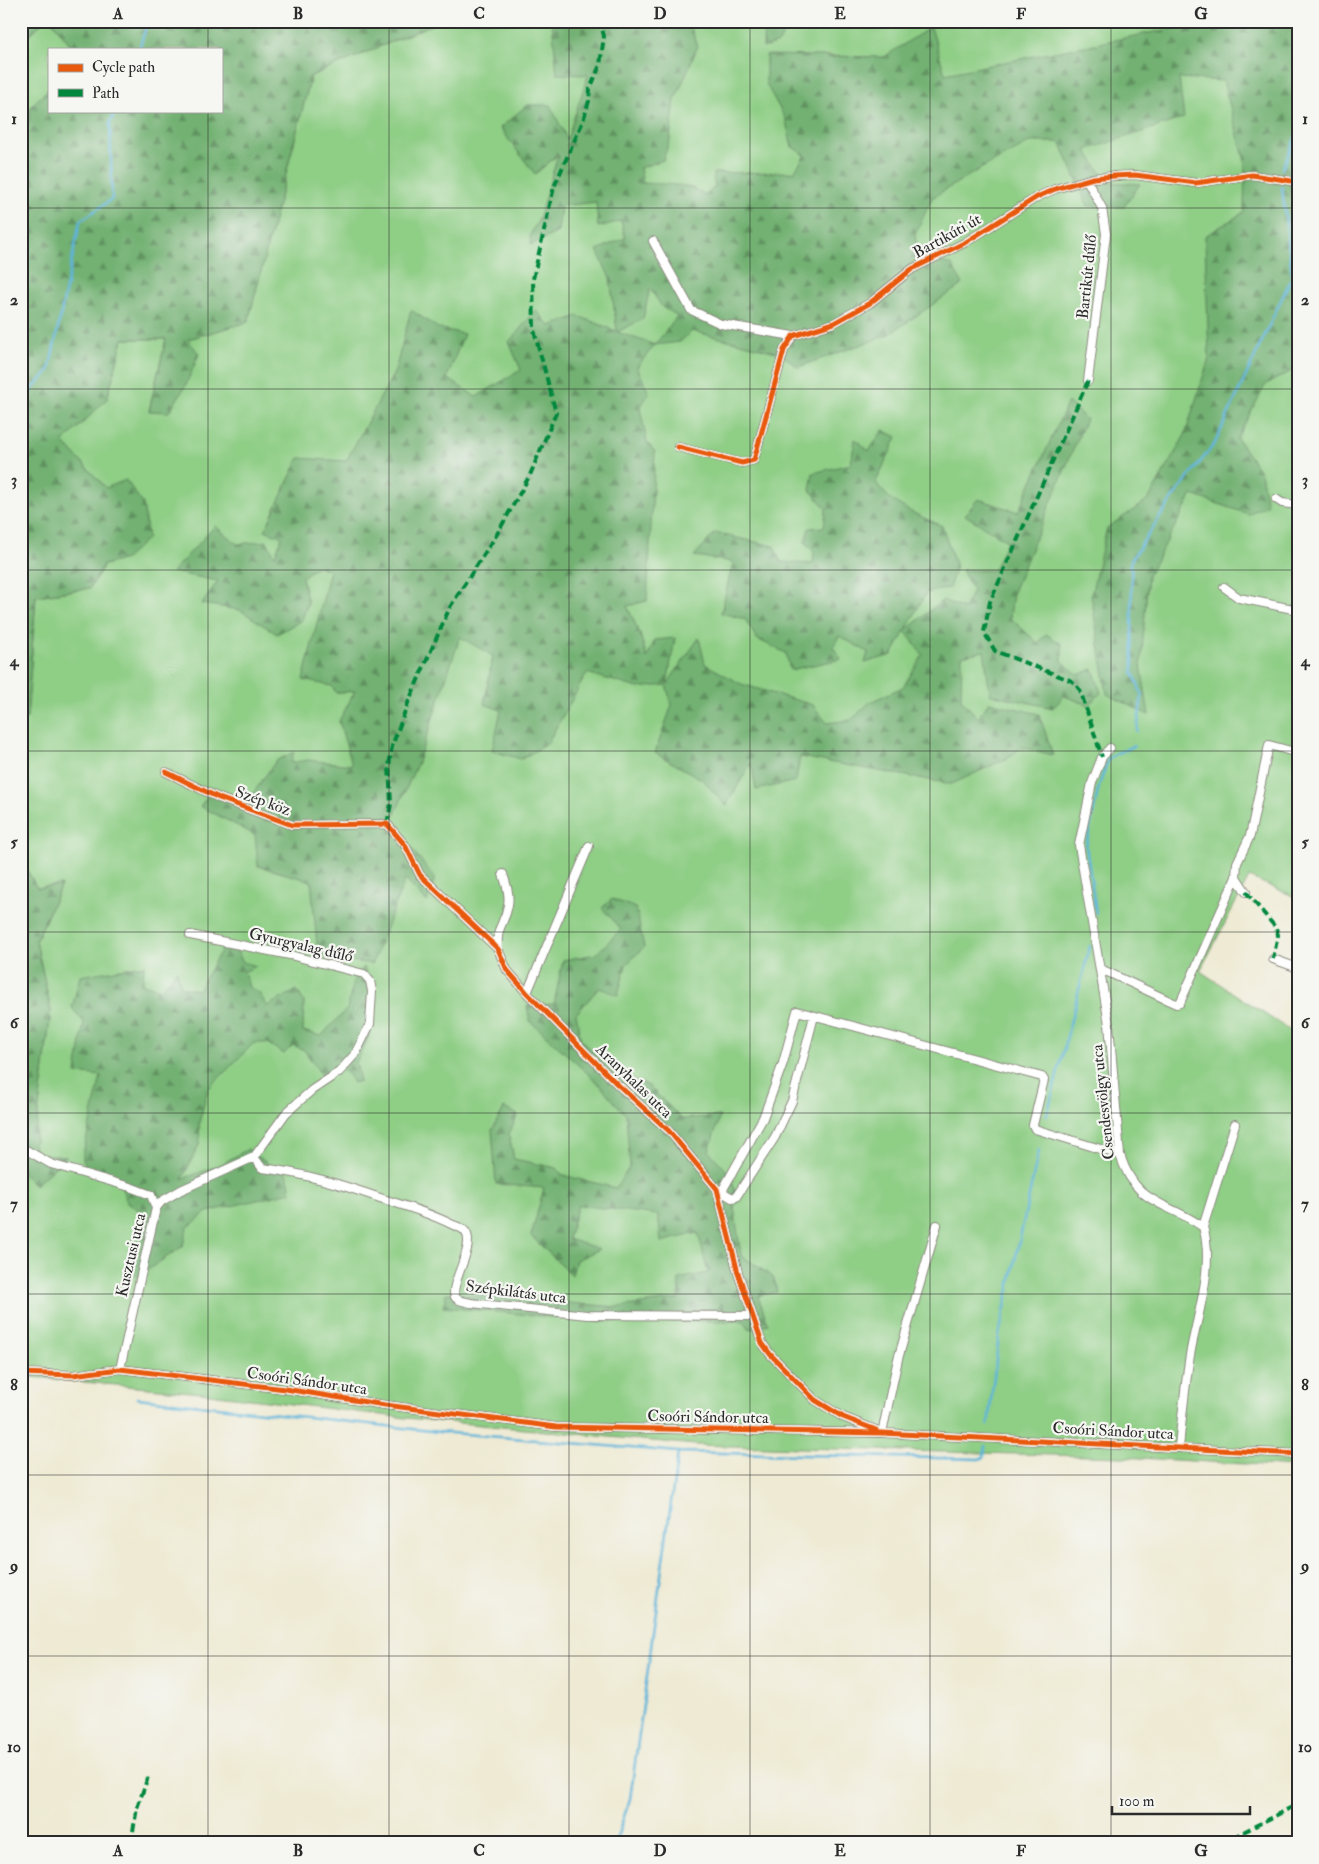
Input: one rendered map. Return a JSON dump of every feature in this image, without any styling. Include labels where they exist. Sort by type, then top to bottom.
[{"type":"street","name":"Bartikúti út","points":[[793,336],[834,323],[870,303],[912,269],[966,242],[1036,197],[1087,180],[1135,175],[1196,184],[1252,174],[1298,182]]},
{"type":"street","name":"Bartikút dűlő","points":[[1087,180],[1102,208],[1106,234],[1088,381]]},
{"type":"street","points":[[653,241],[691,310],[721,324],[793,336],[784,350],[754,460],[742,463],[678,447]]},
{"type":"street","points":[[1276,499],[1282,503],[1298,505]]},
{"type":"street","points":[[1224,587],[1239,598],[1298,610]]},
{"type":"street","points":[[1101,969],[1176,1004],[1180,1002],[1236,877],[1236,863],[1250,836],[1269,745],[1298,753]]},
{"type":"street","name":"Csendesvölgy utca","points":[[1110,748],[1102,758],[1092,783],[1079,845],[1101,969],[1116,1083],[1120,1155],[1125,1170],[1138,1190],[1203,1227]]},
{"type":"street","name":"Szép köz","points":[[166,772],[219,798],[292,825],[387,824]]},
{"type":"street","name":"Aranyhalas utca","points":[[387,824],[405,844],[420,874],[498,950],[507,970],[527,993],[616,1083],[669,1131],[720,1190],[738,1273],[762,1343],[770,1354],[816,1400],[843,1417],[882,1433]]},
{"type":"street","points":[[527,993],[589,846]]},
{"type":"street","points":[[498,950],[498,929],[508,905],[509,895],[503,874]]},
{"type":"street","points":[[1236,877],[1246,892]]},
{"type":"street","name":"Gyurgyalag dűlő","points":[[156,1208],[162,1201],[181,1190],[254,1157],[286,1113],[312,1090],[339,1072],[356,1053],[370,1024],[370,981],[364,974],[290,955],[190,935]]},
{"type":"street","points":[[1273,959],[1298,968]]},
{"type":"street","points":[[814,1016],[792,1101],[775,1137],[736,1197],[732,1198],[720,1190],[763,1118],[783,1063],[797,1012],[814,1016],[1042,1077],[1044,1080],[1033,1125],[1035,1129],[1120,1155]]},
{"type":"street","points":[[1179,1447],[1183,1404],[1208,1252],[1203,1227],[1235,1124]]},
{"type":"street","name":"Kusztusi utca","points":[[21,1147],[51,1164],[130,1187],[151,1196],[156,1208],[120,1370]]},
{"type":"street","name":"Szépkilátás utca","points":[[254,1157],[262,1168],[292,1172],[331,1181],[437,1217],[462,1229],[468,1239],[468,1248],[454,1288],[456,1299],[472,1303],[587,1315],[752,1316]]},
{"type":"street","points":[[882,1433],[898,1359],[937,1225]]},
{"type":"street","name":"Csoóri Sándor utca","points":[[21,1373],[73,1375],[120,1370],[285,1389],[385,1405],[556,1427],[882,1433],[1298,1454]]},
{"type":"green space","points":[[21,21],[44,21],[21,43]]},
{"type":"green space","points":[[44,21],[52,21],[73,48],[48,48],[48,89],[31,106],[29,122],[21,128],[21,43]]},
{"type":"green space","points":[[52,21],[440,21],[311,76],[248,322],[188,339],[199,354],[186,385],[169,412],[149,411],[166,339],[123,339],[107,399],[63,442],[106,488],[126,480],[143,504],[148,538],[125,559],[104,565],[90,588],[36,596],[27,718],[21,720],[21,128],[29,122],[31,106],[48,89],[48,112],[222,112],[222,48],[73,48]]},
{"type":"green space","points":[[440,21],[1298,21],[1298,898],[1249,877],[1200,971],[1298,1036],[1298,1467],[1122,1457],[696,1445],[406,1418],[201,1393],[21,1376],[21,1171],[35,1185],[66,1157],[37,1154],[34,1146],[51,1011],[36,941],[61,885],[37,888],[21,860],[21,720],[27,718],[36,596],[90,588],[104,565],[125,559],[106,488],[63,442],[107,399],[123,339],[166,339],[149,410],[188,339],[248,322],[311,76]]},
{"type":"green space","points":[[552,21],[688,21],[698,46],[675,100],[670,140],[663,160],[640,168],[643,183],[683,186],[706,195],[715,187],[713,173],[794,172],[805,155],[792,147],[785,118],[766,84],[766,55],[884,57],[931,27],[945,74],[1209,21],[1298,21],[1298,174],[1289,175],[1298,244],[1298,353],[1294,370],[1266,384],[1237,438],[1261,473],[1267,505],[1248,514],[1192,495],[1148,576],[1141,665],[1149,715],[1107,694],[1091,595],[1107,528],[1148,500],[1185,435],[1209,358],[1205,236],[1244,212],[1245,161],[1223,81],[1179,78],[1184,118],[1086,150],[1107,182],[1140,184],[1124,207],[1088,206],[1060,142],[1031,142],[978,170],[932,198],[915,235],[919,259],[951,264],[963,284],[888,335],[798,367],[780,353],[692,331],[680,342],[655,345],[637,367],[649,393],[640,408],[647,442],[655,452],[647,601],[627,606],[640,634],[647,658],[655,640],[675,638],[667,684],[699,638],[705,664],[741,684],[813,705],[827,723],[851,720],[870,702],[903,687],[923,655],[905,631],[892,655],[865,663],[868,652],[839,636],[833,647],[841,659],[790,670],[786,653],[757,639],[745,619],[721,613],[733,562],[694,556],[715,533],[774,546],[781,562],[813,564],[814,552],[805,542],[809,528],[824,527],[826,508],[810,490],[813,473],[851,464],[855,439],[869,451],[883,430],[897,437],[876,482],[897,503],[942,526],[956,567],[949,588],[926,593],[906,630],[943,600],[964,609],[973,591],[962,570],[994,570],[1007,541],[965,515],[978,499],[1018,512],[1068,402],[1086,419],[1013,592],[1010,618],[1038,643],[1046,634],[1062,644],[1062,661],[1078,675],[1093,669],[1101,693],[1088,705],[1064,696],[1053,708],[990,694],[984,651],[962,656],[961,699],[978,718],[989,702],[1039,714],[1053,755],[1021,747],[1012,756],[952,784],[800,757],[796,781],[756,790],[751,763],[726,806],[703,780],[655,753],[672,705],[666,685],[638,688],[587,673],[547,744],[521,759],[492,751],[501,710],[484,704],[493,656],[460,637],[418,762],[391,823],[435,878],[427,902],[405,880],[372,964],[318,956],[311,881],[258,866],[255,835],[200,806],[212,791],[246,803],[276,761],[294,752],[291,763],[308,760],[352,765],[339,721],[355,691],[336,693],[332,686],[303,680],[330,570],[317,566],[302,577],[308,603],[302,620],[277,634],[240,610],[202,604],[218,581],[172,572],[215,526],[237,544],[267,541],[275,556],[282,537],[265,530],[299,458],[346,461],[395,371],[411,310],[438,328],[464,334],[447,378],[476,397],[521,370],[509,342],[536,310],[550,326],[578,316],[617,331],[610,278],[597,250],[625,238],[621,221],[598,227],[596,202],[561,206],[558,232],[531,245],[530,235],[538,221],[558,155],[535,174],[500,128],[527,105],[550,105],[567,139],[588,75],[557,74]],"holes":[[[650,288],[662,307],[677,316],[655,345],[617,332],[643,319]]]},
{"type":"green space","points":[[764,21],[790,21],[779,43],[763,48]]},
{"type":"green space","points":[[21,860],[37,888],[61,885],[36,941],[51,1011],[34,1146],[37,1154],[67,1156],[35,1185],[21,1171]]},
{"type":"green space","points":[[612,899],[636,908],[644,947],[626,965],[618,995],[599,988],[576,1014],[581,1040],[617,1074],[649,1086],[682,1119],[720,1116],[709,1151],[727,1171],[740,1201],[734,1206],[741,1255],[774,1278],[777,1292],[758,1296],[768,1324],[750,1329],[744,1321],[594,1321],[443,1307],[446,1293],[618,1307],[679,1299],[679,1279],[708,1273],[698,1233],[661,1242],[658,1215],[578,1205],[568,1239],[600,1249],[576,1260],[572,1275],[531,1236],[544,1188],[496,1184],[492,1130],[504,1108],[518,1115],[509,1134],[514,1159],[557,1168],[562,1175],[616,1188],[630,1166],[626,1115],[597,1082],[530,1021],[527,1006],[554,1004],[563,960],[596,954],[621,929],[602,908]]},
{"type":"green space","points":[[223,947],[236,949],[243,962],[256,966],[244,972],[249,987],[259,993],[267,1006],[297,990],[304,1002],[303,1031],[321,1036],[347,1009],[354,980],[364,967],[376,1005],[368,1039],[356,1062],[360,1081],[353,1083],[347,1073],[340,1067],[323,1077],[304,1050],[293,1045],[284,1054],[267,1043],[254,1043],[208,1089],[199,1123],[200,1143],[182,1179],[220,1165],[248,1149],[271,1166],[287,1173],[291,1192],[207,1212],[187,1228],[183,1246],[136,1278],[127,1261],[141,1211],[128,1204],[119,1181],[90,1172],[83,1160],[101,1076],[76,1073],[84,1022],[72,1008],[80,976],[144,965],[143,984],[161,989],[177,970],[181,987],[198,990]]},
{"type":"waterway","points":[[139,48],[148,21]]},
{"type":"waterway","points":[[21,401],[49,371],[80,221],[112,199],[110,123],[115,112]]},
{"type":"waterway","points":[[1282,169],[1298,132]]},
{"type":"waterway","points":[[1137,731],[1142,695],[1133,672],[1131,560],[1174,496],[1215,443],[1292,276],[1282,187]]},
{"type":"waterway","points":[[1096,913],[1086,846],[1099,786],[1108,759],[1134,746]]},
{"type":"waterway","points":[[1047,1115],[1090,946]]},
{"type":"waterway","points":[[988,1425],[999,1335],[1039,1150]]},
{"type":"waterway","points":[[137,1398],[439,1432],[678,1452],[979,1459],[984,1457],[985,1446]]},
{"type":"waterway","points":[[615,1843],[630,1799],[678,1452]]},
{"type":"marked path","points":[[387,824],[391,804],[389,766],[392,746],[408,703],[450,607],[497,534],[530,475],[556,413],[534,330],[533,279],[554,187],[583,121],[589,101],[590,89],[600,65],[604,36],[600,21]]},
{"type":"marked path","points":[[1088,381],[990,602],[984,632],[995,651],[1072,681],[1080,690],[1102,757]]},
{"type":"marked path","points":[[1246,892],[1276,928],[1278,935],[1273,959]]},
{"type":"marked path","points":[[131,1843],[137,1808],[149,1774]]},
{"type":"marked path","points":[[1222,1843],[1298,1804]]},
{"type":"cycle path","points":[[678,447],[742,463],[754,460],[784,350],[793,336],[834,323],[870,303],[912,269],[966,242],[1037,197],[1055,189],[1093,178],[1135,175],[1196,183],[1252,175],[1298,182]]},
{"type":"cycle path","points":[[166,772],[219,798],[292,825],[387,824],[405,845],[420,875],[498,949],[507,970],[527,993],[616,1083],[669,1131],[717,1189],[738,1273],[762,1343],[770,1354],[815,1400],[843,1417],[876,1430]]},
{"type":"cycle path","points":[[21,1373],[73,1375],[120,1369],[285,1389],[385,1405],[556,1427],[882,1433],[1298,1454]]}]
